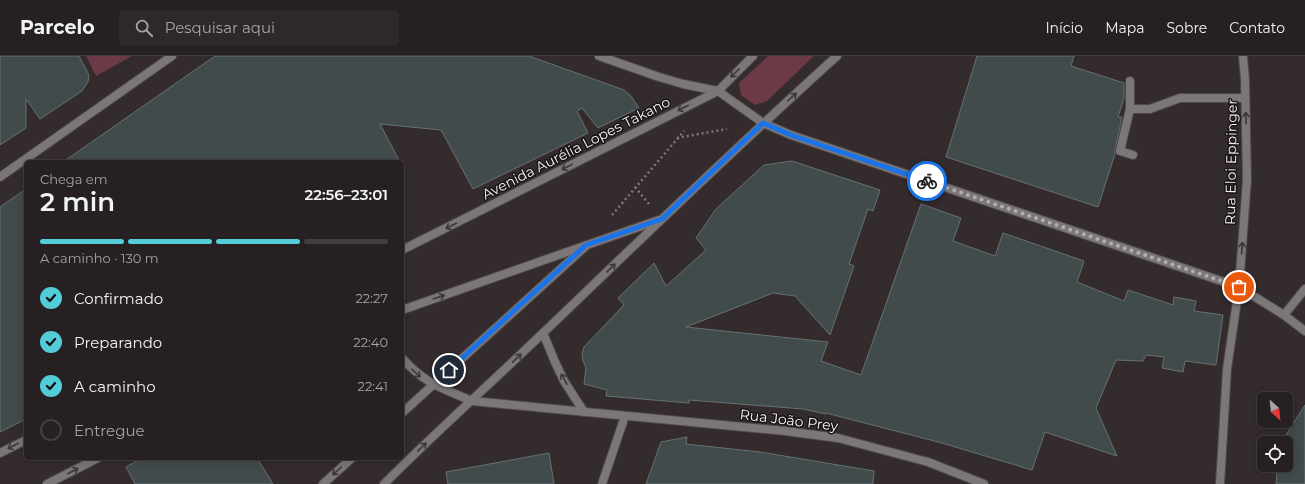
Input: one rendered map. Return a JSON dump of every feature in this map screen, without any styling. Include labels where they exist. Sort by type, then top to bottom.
[{"type":"street","points":[[24,160],[172,56]]},
{"type":"street","points":[[599,56],[659,77],[683,84],[718,91],[763,123],[791,135],[1239,287],[1284,315],[1305,331]]},
{"type":"street","name":"Avenida Aurélia Lopes Takano","points":[[404,249],[718,91],[753,56]]},
{"type":"street","points":[[384,484],[422,446],[472,401],[763,123],[837,56]]},
{"type":"street","name":"Rua Eloi Eppinger","points":[[1220,484],[1227,369],[1239,287],[1247,180],[1243,56]]},
{"type":"street","points":[[1130,81],[1130,109],[1120,151],[1133,155]]},
{"type":"street","points":[[1130,109],[1150,109],[1180,98],[1245,98]]},
{"type":"street","points":[[0,177],[24,160]]},
{"type":"street","points":[[404,309],[662,219]]},
{"type":"street","points":[[404,410],[586,245]]},
{"type":"street","points":[[1284,315],[1305,289]]},
{"type":"street","points":[[543,333],[564,380],[584,412]]},
{"type":"street","name":"Rua João Prey","points":[[404,360],[420,376],[433,385],[472,401],[785,431],[838,438],[928,462],[978,483]]},
{"type":"street","points":[[602,484],[625,416]]},
{"type":"street","points":[[0,453],[24,441]]},
{"type":"street","points":[[47,484],[94,460]]},
{"type":"street","points":[[323,484],[350,460]]},
{"type":"path","points":[[636,188],[677,138],[763,123]]},
{"type":"shaded area","points":[[86,56],[132,56],[96,76]]},
{"type":"shaded area","points":[[768,56],[814,56],[767,101],[755,105],[741,95],[739,83]]},
{"type":"building","points":[[0,56],[79,56],[89,75],[88,82],[82,91],[40,119],[26,99],[26,128],[0,145]]},
{"type":"building","points":[[215,56],[529,56],[624,90],[631,96],[639,108],[598,128],[582,108],[577,111],[588,133],[473,189],[441,130],[380,124],[399,160],[66,160]]},
{"type":"building","points":[[977,56],[1074,56],[1071,66],[1124,83],[1124,98],[1118,117],[1122,117],[1115,154],[1098,207],[946,157]]},
{"type":"building","points":[[792,161],[880,190],[873,211],[868,209],[849,264],[854,266],[830,335],[795,296],[773,293],[686,327],[828,342],[821,361],[861,375],[921,204],[961,218],[953,241],[995,256],[1003,233],[1084,261],[1077,282],[1124,301],[1128,290],[1173,305],[1174,297],[1196,301],[1194,311],[1223,315],[1216,365],[1185,361],[1183,372],[1162,368],[1164,357],[1146,355],[1143,361],[1116,360],[1096,408],[1117,456],[1045,432],[1032,470],[942,443],[826,413],[803,409],[689,400],[689,403],[606,396],[607,390],[584,384],[586,368],[582,354],[584,347],[624,305],[618,298],[654,263],[666,286],[706,250],[696,238],[716,209],[764,165]]},
{"type":"building","points":[[24,190],[24,420],[0,432],[0,207]]},
{"type":"building","points":[[1305,405],[1305,484],[1276,484],[1277,473],[1264,472],[1293,472],[1293,436],[1285,436],[1290,428],[1293,428],[1293,424]]},
{"type":"building","points":[[687,437],[686,444],[760,452],[874,471],[873,484],[646,484],[661,442]]},
{"type":"building","points":[[549,453],[554,484],[448,484],[446,472]]},
{"type":"building","points":[[138,460],[258,460],[273,484],[135,484],[126,467]]},
{"type":"way so far","points":[[927,181],[1239,287]]},
{"type":"route","points":[[449,370],[586,245],[662,219],[763,123],[791,135],[927,181]]}]
